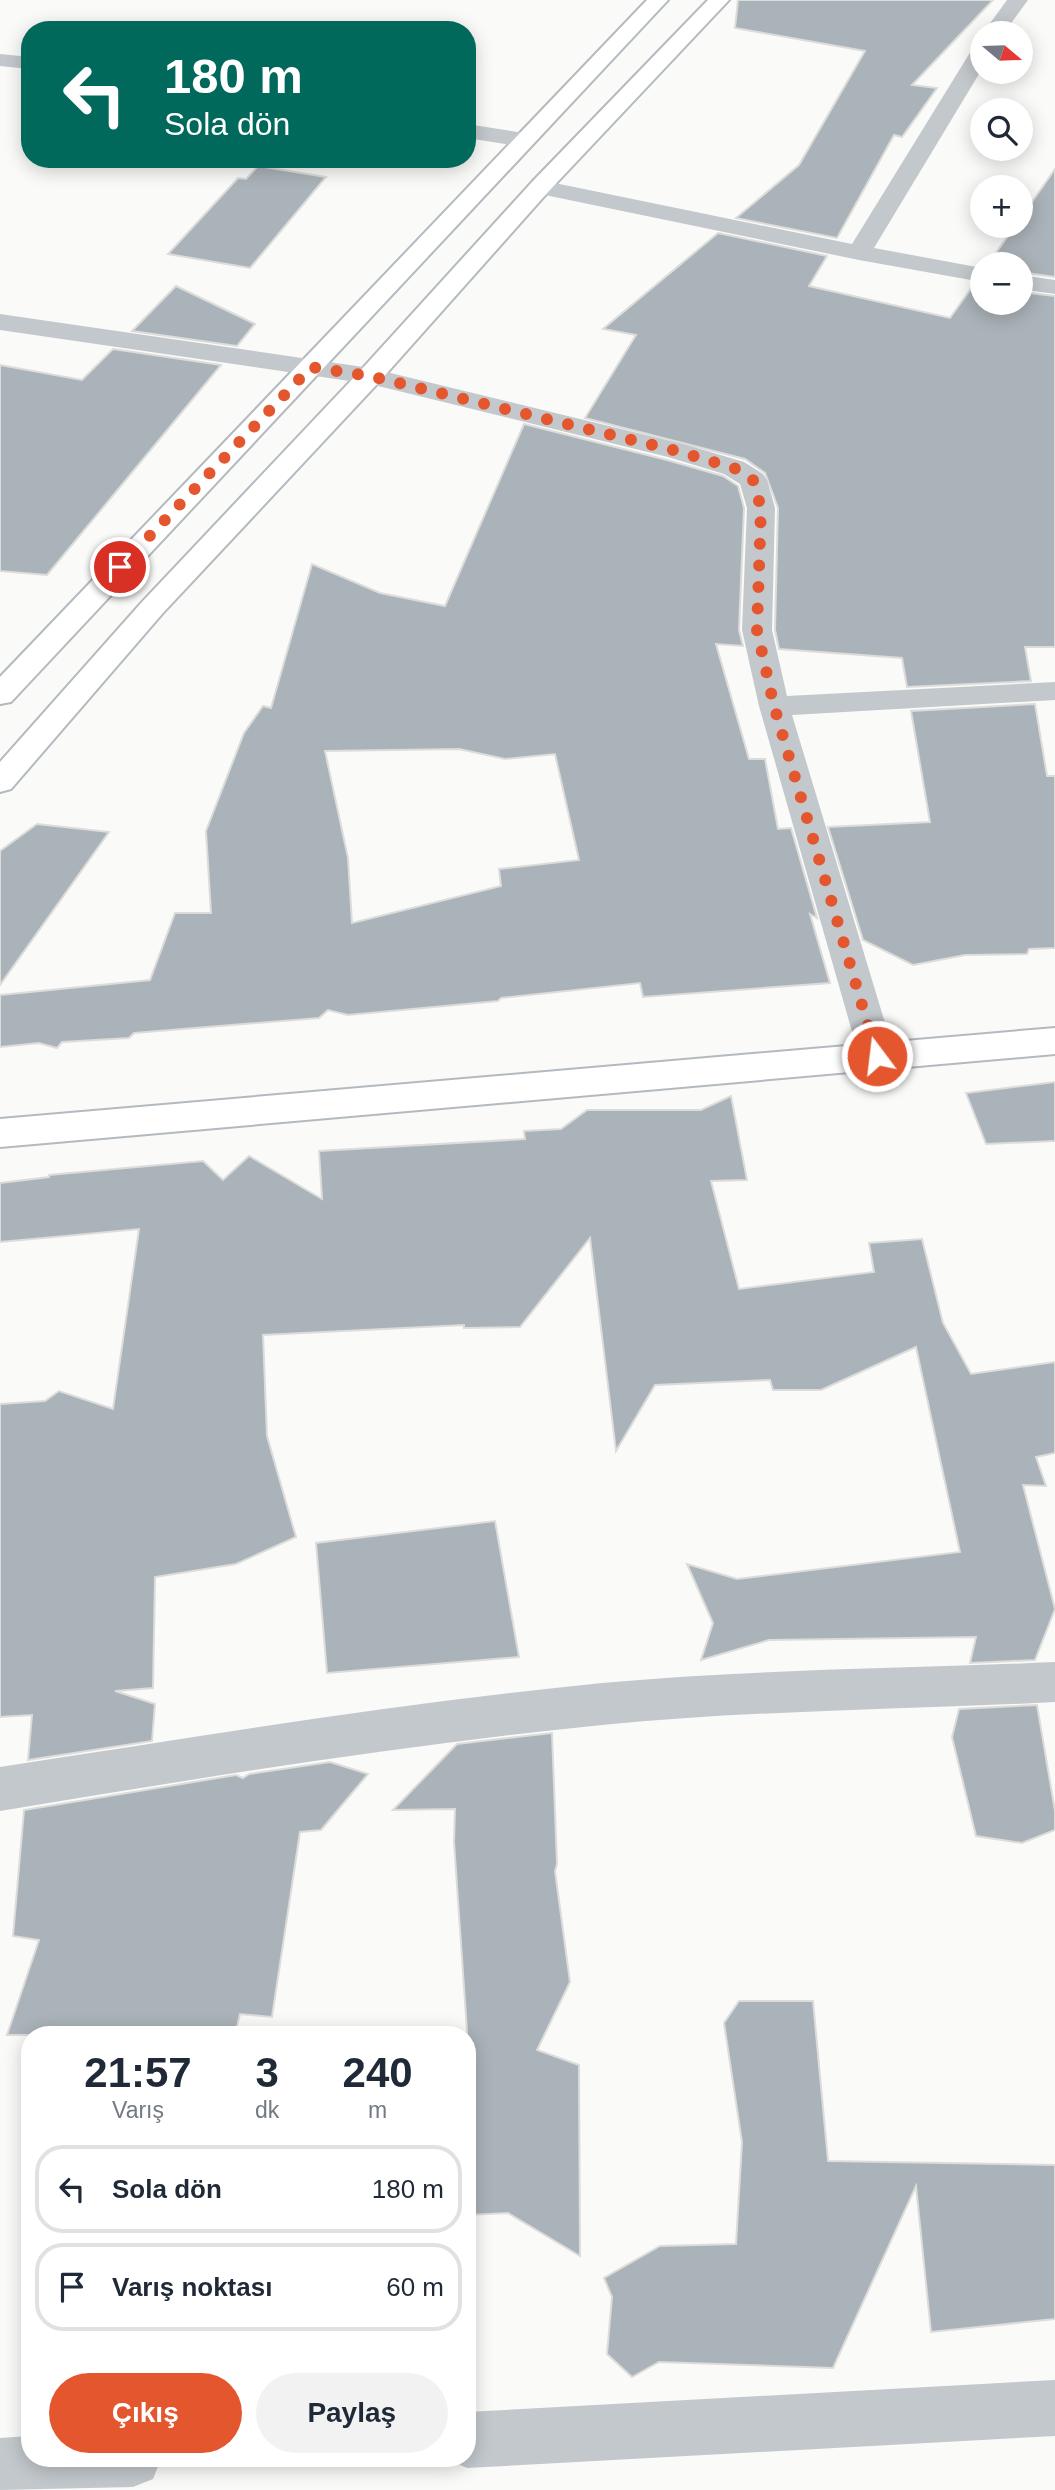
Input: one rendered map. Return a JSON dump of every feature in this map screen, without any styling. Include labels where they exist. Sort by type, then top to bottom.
[{"type":"street","points":[[0,695],[658,0]]},
{"type":"street","points":[[0,782],[152,608],[370,376],[540,187],[719,0]]},
{"type":"street","points":[[1002,21],[1018,0]]},
{"type":"street","points":[[0,60],[21,62]]},
{"type":"street","points":[[859,253],[970,71]]},
{"type":"street","points":[[476,132],[524,140]]},
{"type":"street","points":[[540,187],[859,253],[970,273]]},
{"type":"street","points":[[1033,284],[1055,287]]},
{"type":"street","points":[[0,322],[370,376],[677,451],[734,468],[753,480],[761,508],[757,630],[774,706],[877,1056]]},
{"type":"street","points":[[774,706],[1055,691]]},
{"type":"street","points":[[0,1133],[1055,1041]]},
{"type":"street","points":[[0,1789],[287,1744],[603,1704],[817,1690],[1054,1689]]},
{"type":"street","points":[[476,2440],[1055,2408]]},
{"type":"street","points":[[0,2466],[21,2465]]},
{"type":"building","points":[[738,0],[993,0],[970,21],[970,24],[912,85],[937,88],[902,137],[894,135],[837,238],[736,218],[799,165],[865,51],[735,28]]},
{"type":"building","points":[[256,168],[326,177],[250,268],[168,254],[238,178],[246,179]]},
{"type":"building","points":[[1055,169],[1055,277],[1033,274],[1033,252],[997,252],[1006,238],[1033,238],[1033,200]]},
{"type":"building","points":[[718,233],[827,256],[809,286],[950,318],[970,290],[970,315],[1033,315],[1033,293],[1055,296],[1055,647],[1025,647],[1031,681],[907,687],[902,658],[779,649],[775,630],[778,508],[765,473],[745,459],[585,418],[636,335],[603,329]]},
{"type":"building","points":[[176,286],[255,324],[237,346],[132,331]]},
{"type":"building","points":[[113,349],[221,365],[47,575],[0,571],[0,365],[82,380]]},
{"type":"building","points":[[524,424],[723,476],[738,486],[744,508],[739,630],[743,646],[716,644],[749,759],[765,759],[778,829],[791,828],[817,918],[810,914],[830,983],[643,997],[640,983],[501,998],[498,1001],[348,1015],[328,1010],[319,1018],[134,1033],[129,1038],[62,1042],[57,1048],[39,1043],[0,1047],[0,995],[150,980],[175,913],[211,913],[206,831],[244,733],[263,706],[271,708],[312,564],[380,593],[445,606]],"holes":[[[459,749],[505,759],[555,754],[579,860],[499,869],[501,886],[352,923],[348,858],[325,751]]]},
{"type":"building","points":[[1035,704],[1047,776],[1055,776],[1055,948],[1029,949],[1027,954],[965,955],[913,965],[863,940],[828,827],[930,822],[911,711]]},
{"type":"building","points":[[37,824],[109,832],[0,985],[0,851]]},
{"type":"building","points":[[1055,1082],[1055,1141],[986,1144],[966,1093]]},
{"type":"building","points":[[731,1096],[747,1180],[711,1181],[739,1289],[874,1272],[869,1243],[922,1239],[943,1323],[971,1374],[1055,1362],[1055,1453],[1036,1457],[1046,1486],[1023,1485],[1055,1609],[1035,1660],[970,1663],[976,1637],[769,1640],[701,1660],[713,1623],[687,1564],[737,1579],[960,1552],[916,1347],[821,1390],[773,1390],[770,1380],[655,1385],[616,1451],[590,1238],[520,1327],[464,1328],[464,1325],[263,1335],[267,1436],[296,1537],[236,1564],[155,1577],[153,1688],[115,1691],[155,1704],[152,1741],[28,1760],[32,1715],[0,1717],[0,1404],[45,1401],[59,1391],[113,1409],[139,1229],[0,1242],[0,1183],[49,1175],[203,1161],[223,1180],[249,1156],[322,1199],[319,1151],[525,1139],[524,1131],[561,1129],[587,1110],[701,1110]]},
{"type":"building","points":[[495,1521],[519,1657],[327,1673],[316,1543]]},
{"type":"building","points":[[1037,1705],[1055,1811],[1055,1830],[1022,1843],[976,1836],[952,1737],[959,1709]]},
{"type":"building","points":[[552,1733],[557,1864],[555,1871],[570,1982],[537,2050],[579,2065],[580,2256],[508,2213],[476,2215],[476,2026],[467,2026],[454,1842],[455,1809],[393,1810],[457,1744]]},
{"type":"building","points":[[330,1762],[368,1774],[321,1830],[300,1832],[272,2017],[240,2014],[237,2026],[21,2026],[21,2035],[7,2035],[39,1940],[13,1936],[24,1810],[236,1775],[243,1778],[249,1774]]},
{"type":"building","points":[[739,2001],[813,2001],[828,2161],[1055,2165],[1055,2319],[931,2332],[916,2186],[833,2368],[659,2362],[632,2377],[607,2354],[612,2297],[604,2278],[660,2246],[736,2244],[742,2142],[724,2023]]},
{"type":"route","points":[[120,567],[311,367],[370,376],[677,451],[734,468],[753,480],[761,508],[757,630],[774,706],[877,1056]]}]
